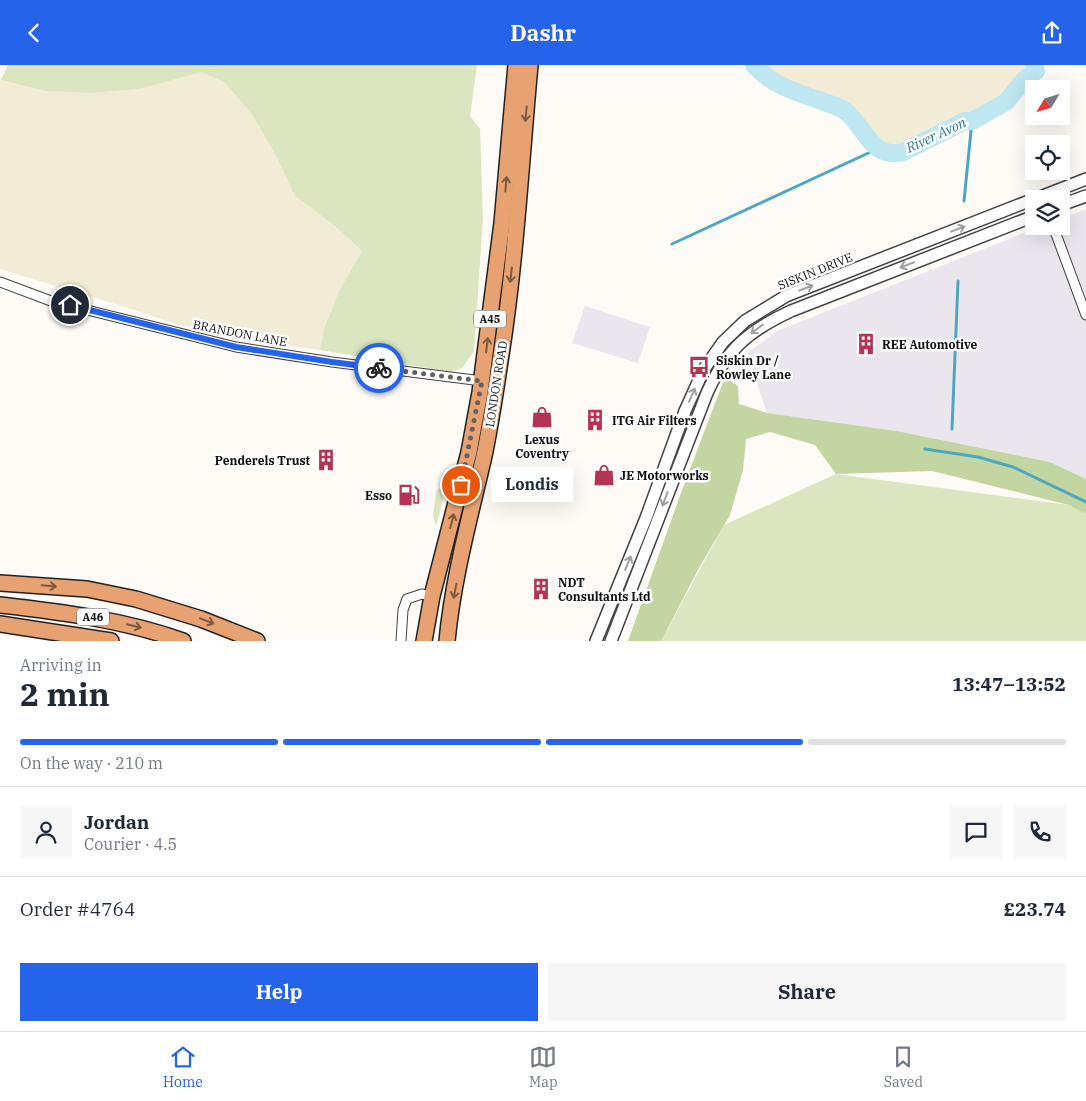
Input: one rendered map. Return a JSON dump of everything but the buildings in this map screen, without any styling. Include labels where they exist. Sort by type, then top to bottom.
[{"type":"highway","name":"LONDON ROAD","points":[[424,641],[432,596],[469,452],[482,381],[502,223],[516,65]]},
{"type":"highway","name":"LONDON ROAD","points":[[447,641],[449,620],[468,518],[484,453],[501,355],[512,269],[530,65]]},
{"type":"highway","points":[[0,583],[86,589],[136,599],[200,619],[257,641]]},
{"type":"highway","name":"A46","points":[[0,605],[70,613],[116,622],[158,632],[183,641]]},
{"type":"highway","name":"A46","points":[[0,624],[111,641]]},
{"type":"street","name":"SISKIN DRIVE","points":[[1057,190],[1086,179]]},
{"type":"street","points":[[1070,202],[1086,196]]},
{"type":"street","name":"SISKIN DRIVE","points":[[596,641],[646,517],[685,411],[704,369],[724,342],[745,321],[786,296],[1025,203]]},
{"type":"street","points":[[611,641],[700,407],[714,376],[732,351],[764,323],[1025,220]]},
{"type":"street","points":[[1056,235],[1086,315]]},
{"type":"street","name":"BRANDON LANE","points":[[0,282],[51,301],[236,347],[332,362],[482,381]]},
{"type":"street","points":[[402,641],[403,610],[407,599],[422,595],[432,596]]},
{"type":"shaded area","points":[[754,65],[1034,65],[1036,71],[1025,79],[1006,102],[972,121],[895,154],[877,149],[865,136],[852,116],[841,108],[785,88]]},
{"type":"shaded area","points":[[202,72],[225,83],[253,116],[277,158],[295,196],[335,226],[362,251],[339,291],[324,329],[320,350],[218,335],[173,323],[0,269],[0,80],[45,91],[91,93],[140,89]]},
{"type":"shaded area","points":[[1086,209],[1086,479],[1050,462],[897,431],[767,413],[747,353],[777,331],[1025,233],[1025,235],[1070,235],[1070,215]]},
{"type":"shaded area","points":[[585,306],[650,327],[638,363],[572,343]]},
{"type":"green space","points":[[8,65],[477,65],[470,116],[480,129],[483,218],[474,351],[462,368],[451,372],[320,350],[324,329],[339,291],[362,251],[335,226],[295,196],[277,158],[253,116],[225,83],[202,72],[140,89],[91,93],[45,91],[1,80]]},
{"type":"green space","points":[[725,377],[738,386],[739,404],[767,413],[897,431],[1050,462],[1086,479],[1086,514],[1069,505],[932,471],[836,474],[815,445],[770,432],[746,439],[743,470],[730,515],[700,566],[661,641],[628,641]]},
{"type":"green space","points":[[836,474],[1069,505],[1086,514],[1086,641],[661,641],[724,525]]},
{"type":"green space","points":[[447,485],[436,526],[433,516],[436,491]]},
{"type":"waterway","name":"River Avon","points":[[754,65],[768,78],[777,83],[844,110],[875,146],[883,151],[892,153],[903,152],[965,121],[972,121],[1006,102],[1025,79],[1036,71],[1034,65]]},
{"type":"waterway","points":[[964,201],[972,121]]},
{"type":"waterway","points":[[672,244],[877,149]]},
{"type":"waterway","points":[[952,429],[958,281]]},
{"type":"waterway","points":[[925,449],[978,457],[1013,467],[1086,502]]},
{"type":"way so far","points":[[379,368],[482,381],[461,485]]},
{"type":"place","name":"REE Automotive","points":[[866,344]]},
{"type":"place","name":"Siskin Dr / Rowley Lane","points":[[699,367]]},
{"type":"place","name":"Lexus Coventry","points":[[542,417]]},
{"type":"place","name":"ITG Air Filters","points":[[595,420]]},
{"type":"place","name":"Penderels Trust","points":[[326,460]]},
{"type":"place","name":"JE Motorworks","points":[[604,475]]},
{"type":"place","name":"Londis","points":[[461,485]]},
{"type":"place","name":"Esso","points":[[409,495]]},
{"type":"place","name":"NDT Consultants Ltd","points":[[541,589]]},
{"type":"route","points":[[70,305],[236,347],[379,368]]}]
